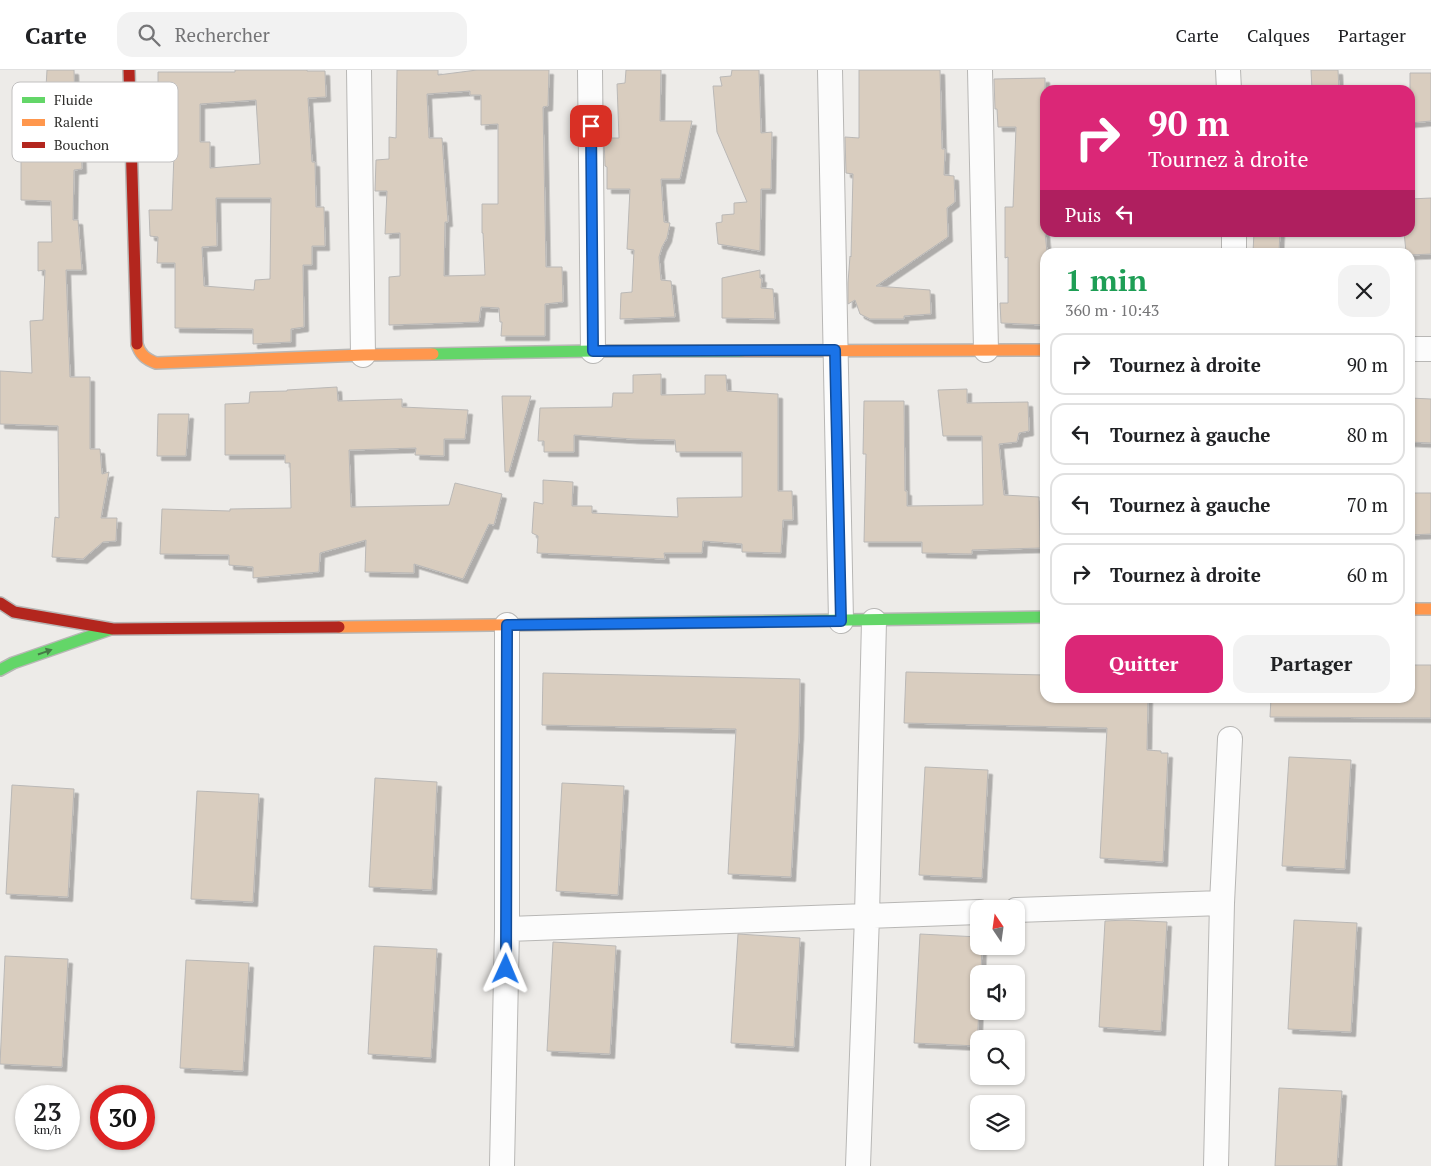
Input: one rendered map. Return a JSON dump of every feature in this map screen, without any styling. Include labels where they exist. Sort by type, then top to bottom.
[{"type":"street","points":[[359,70],[363,355]]},
{"type":"street","points":[[590,70],[593,351]]},
{"type":"street","points":[[830,70],[841,621]]},
{"type":"street","points":[[980,70],[986,350]]},
{"type":"street","points":[[1228,70],[1229,85]]},
{"type":"street","points":[[131,162],[136,343],[139,352],[144,358],[156,364],[363,355],[593,351],[1040,350]]},
{"type":"street","points":[[1415,349],[1431,349]]},
{"type":"street","points":[[0,603],[14,612],[113,629],[874,621],[1040,617]]},
{"type":"street","points":[[1415,609],[1431,609]]},
{"type":"street","points":[[858,1166],[867,916],[874,621]]},
{"type":"street","points":[[502,1166],[507,929],[507,625]]},
{"type":"street","points":[[0,670],[14,663],[113,629]]},
{"type":"street","points":[[1216,1166],[1222,903],[1230,739]]},
{"type":"street","points":[[1025,910],[1222,903]]},
{"type":"street","points":[[507,929],[970,912]]},
{"type":"building","points":[[47,70],[74,70],[74,82],[46,82]]},
{"type":"building","points":[[235,70],[325,71],[326,97],[308,98],[312,162],[315,162],[316,207],[324,207],[325,246],[312,246],[312,265],[303,265],[304,327],[291,329],[291,342],[253,344],[253,329],[175,328],[175,263],[157,263],[158,237],[150,236],[149,210],[172,210],[174,162],[178,162],[178,82],[158,82],[158,72],[235,72]],"holes":[[[256,100],[260,164],[210,168],[210,142],[200,142],[200,104]],[[216,198],[271,198],[270,279],[255,280],[254,290],[204,286],[202,247],[217,246]]]},
{"type":"building","points":[[397,70],[438,70],[438,75],[477,70],[549,70],[548,106],[543,107],[546,267],[562,267],[563,302],[545,304],[545,336],[501,336],[502,322],[500,322],[499,308],[481,307],[479,322],[389,325],[389,277],[400,276],[400,233],[385,234],[387,191],[375,191],[376,160],[389,159],[389,137],[396,138]],"holes":[[[470,91],[470,95],[481,95],[481,125],[498,124],[498,204],[482,204],[485,275],[444,276],[445,222],[448,222],[442,138],[429,138],[427,94]]]},
{"type":"building","points":[[626,70],[661,70],[660,121],[692,121],[680,179],[661,179],[664,222],[670,223],[667,238],[659,257],[661,280],[671,281],[675,317],[620,319],[621,293],[632,292],[634,250],[627,249],[630,189],[607,189],[604,138],[619,138],[617,84],[625,83]]},
{"type":"building","points":[[732,70],[759,70],[761,133],[772,132],[771,189],[761,189],[760,251],[718,244],[716,223],[722,222],[722,215],[734,214],[734,203],[747,202],[717,132],[713,86],[722,86],[720,77],[731,76]]},
{"type":"building","points":[[859,70],[940,70],[942,149],[945,149],[944,175],[954,176],[955,202],[947,208],[948,237],[876,286],[930,290],[931,314],[904,316],[904,319],[870,319],[860,314],[855,300],[848,304],[853,174],[846,173],[845,137],[859,138]]},
{"type":"building","points":[[1311,70],[1338,70],[1339,85],[1312,85]]},
{"type":"building","points":[[1410,73],[1431,73],[1431,121],[1415,123],[1415,85],[1410,85]]},
{"type":"building","points":[[1045,78],[1045,85],[1040,85],[1040,237],[1046,237],[1047,248],[1040,248],[1040,325],[1001,323],[1000,303],[1008,303],[1008,257],[1005,258],[1005,207],[1013,207],[1016,127],[998,127],[994,79]]},
{"type":"building","points":[[21,162],[82,162],[82,169],[74,170],[73,220],[78,220],[82,270],[66,270],[70,377],[90,377],[90,449],[100,449],[102,474],[109,472],[101,518],[117,518],[116,541],[103,542],[83,559],[52,557],[55,517],[59,518],[58,426],[0,424],[0,371],[32,373],[30,321],[43,320],[45,270],[38,271],[38,242],[52,242],[51,201],[21,200]]},
{"type":"building","points":[[1431,198],[1431,254],[1415,255],[1415,248],[1406,248],[1404,237],[1415,237],[1415,199]]},
{"type":"building","points":[[1254,237],[1280,237],[1279,248],[1253,248]]},
{"type":"building","points":[[760,270],[760,278],[762,278],[761,288],[773,289],[775,319],[722,318],[722,278]]},
{"type":"building","points":[[661,374],[661,395],[705,394],[705,375],[726,375],[727,391],[778,394],[778,491],[792,491],[793,520],[783,520],[781,553],[742,552],[742,544],[703,541],[702,553],[664,553],[665,559],[537,553],[538,536],[532,533],[534,502],[543,504],[543,480],[573,482],[572,506],[592,506],[592,513],[678,517],[677,498],[742,497],[742,452],[676,452],[675,440],[574,435],[574,452],[544,452],[544,441],[538,441],[540,408],[612,407],[613,393],[633,393],[633,375]]},
{"type":"building","points":[[337,387],[338,401],[402,399],[402,407],[468,410],[465,439],[444,439],[444,456],[415,455],[416,448],[349,450],[351,507],[449,505],[455,483],[502,494],[494,525],[489,524],[463,579],[414,564],[414,573],[365,572],[366,540],[320,553],[319,572],[253,578],[253,567],[229,565],[229,555],[160,554],[162,509],[230,511],[230,509],[291,508],[290,463],[285,463],[285,455],[225,455],[225,404],[249,403],[250,392]]},
{"type":"building","points":[[967,389],[967,403],[1028,402],[1029,431],[1019,433],[1017,442],[999,444],[1004,495],[1039,497],[1040,548],[972,550],[972,554],[922,553],[922,542],[864,542],[866,454],[863,454],[864,401],[904,401],[905,491],[907,491],[907,506],[983,505],[982,436],[943,436],[938,390]]},
{"type":"building","points":[[502,396],[531,396],[509,472],[505,472]]},
{"type":"building","points":[[1415,398],[1431,399],[1431,443],[1415,442]]},
{"type":"building","points":[[158,414],[189,414],[186,456],[157,456]]},
{"type":"building","points":[[1415,493],[1431,493],[1431,534],[1415,535]]},
{"type":"building","points":[[1415,665],[1431,665],[1431,718],[1270,717],[1271,703],[1415,703]]},
{"type":"building","points":[[906,672],[1040,675],[1040,703],[1148,703],[1147,750],[1168,753],[1163,862],[1100,858],[1107,728],[904,723]]},
{"type":"building","points":[[543,673],[800,679],[799,735],[791,877],[728,874],[736,729],[542,725]]},
{"type":"building","points":[[1289,757],[1351,760],[1345,869],[1282,866]]},
{"type":"building","points":[[925,767],[988,770],[982,878],[919,875]]},
{"type":"building","points":[[375,778],[437,782],[432,890],[369,887]]},
{"type":"building","points":[[562,783],[624,786],[618,895],[556,891]]},
{"type":"building","points":[[12,785],[74,789],[68,897],[6,894]]},
{"type":"building","points":[[197,791],[259,794],[253,902],[191,899]]},
{"type":"building","points":[[1294,920],[1357,923],[1351,1032],[1288,1029]]},
{"type":"building","points":[[1105,921],[1167,922],[1161,1031],[1099,1027]]},
{"type":"building","points":[[738,934],[800,938],[794,1047],[731,1043]]},
{"type":"building","points":[[920,934],[970,937],[970,955],[982,955],[981,965],[970,965],[970,1020],[978,1020],[978,1030],[970,1030],[970,1046],[914,1043]]},
{"type":"building","points":[[553,942],[616,946],[610,1054],[547,1051]]},
{"type":"building","points":[[374,946],[437,949],[431,1058],[368,1054]]},
{"type":"building","points":[[5,956],[68,959],[62,1067],[0,1064]]},
{"type":"building","points":[[186,960],[249,963],[243,1071],[180,1068]]},
{"type":"building","points":[[1279,1088],[1342,1091],[1337,1166],[1275,1166]]},
{"type":"traffic: fast","points":[[433,354],[742,351]]},
{"type":"traffic: fast","points":[[579,624],[1040,617]]},
{"type":"traffic: fast","points":[[0,670],[13,663],[111,629]]},
{"type":"traffic: slow","points":[[137,344],[144,356],[156,363],[433,354]]},
{"type":"traffic: slow","points":[[742,351],[1040,350]]},
{"type":"traffic: slow","points":[[1415,609],[1431,609]]},
{"type":"traffic: slow","points":[[339,627],[579,624]]},
{"type":"traffic: jam","points":[[129,70],[129,82]]},
{"type":"traffic: jam","points":[[132,162],[137,344]]},
{"type":"traffic: jam","points":[[0,603],[14,612],[113,629],[339,627]]},
{"type":"route","points":[[506,969],[507,625],[841,621],[835,350],[593,351],[591,126]]}]
